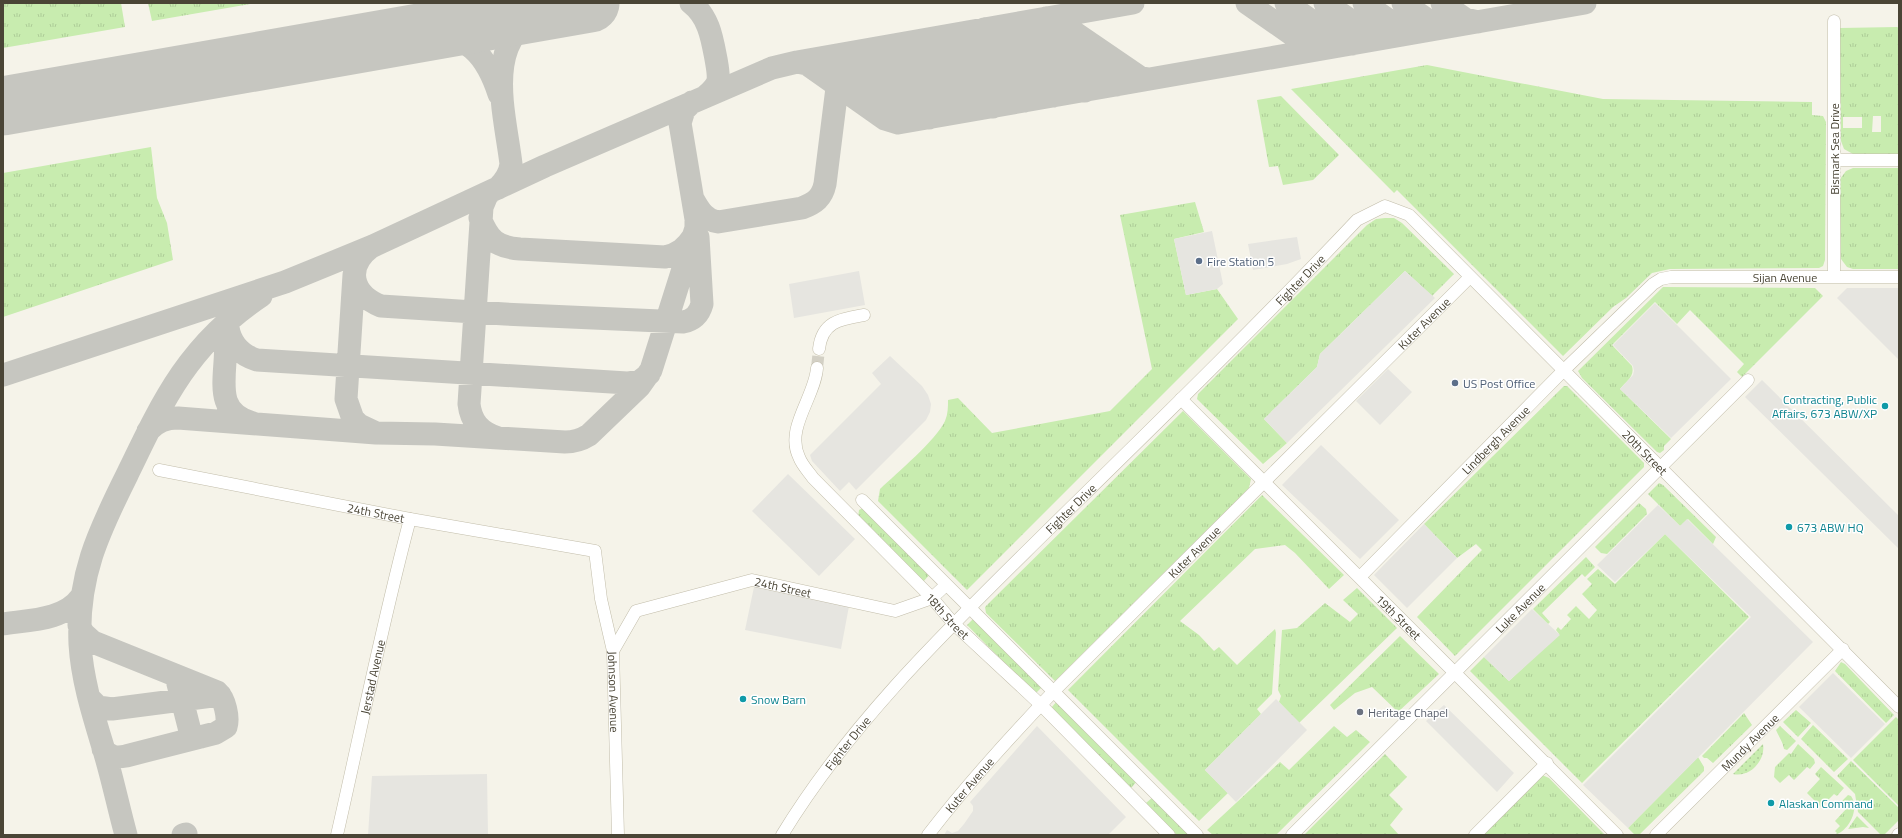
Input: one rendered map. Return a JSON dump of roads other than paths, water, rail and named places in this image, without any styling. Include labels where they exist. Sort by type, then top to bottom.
[{"type":"street","name":"Bismark Sea Drive","points":[[1834,21],[1834,276]]},
{"type":"street","points":[[1835,160],[1899,160]]},
{"type":"street","name":"20th Street","points":[[1385,206],[1409,215],[1897,702]]},
{"type":"street","name":"Fighter Drive","points":[[782,835],[827,769],[867,719],[915,664],[969,608],[1182,398],[1357,220],[1385,206]]},
{"type":"street","name":"Kuter Avenue","points":[[928,835],[964,788],[1041,704],[1470,277]]},
{"type":"street","name":"Sijan Avenue","points":[[1671,277],[1899,277]]},
{"type":"street","name":"Lindbergh Avenue","points":[[1360,577],[1564,370],[1653,284],[1660,279],[1671,277]]},
{"type":"street","points":[[819,349],[822,336],[832,324],[846,318],[864,315]]},
{"type":"street","name":"18th Street","points":[[816,368],[814,382],[797,429],[795,443],[798,456],[813,478],[932,598],[954,624],[1041,704],[1169,835]]},
{"type":"street","name":"Luke Avenue","points":[[1292,835],[1660,466],[1748,380]]},
{"type":"street","name":"19th Street","points":[[1182,398],[1617,835]]},
{"type":"street","name":"24th Street","points":[[158,470],[410,520],[595,551]]},
{"type":"street","name":"18th Street","points":[[862,500],[1197,835]]},
{"type":"street","name":"Jerstad Avenue","points":[[337,835],[388,604],[410,520]]},
{"type":"street","name":"Johnson Avenue","points":[[595,551],[601,599],[613,651],[618,835]]},
{"type":"street","name":"24th Street","points":[[613,651],[636,611],[752,580],[895,611],[932,598],[946,585]]},
{"type":"street","name":"Mundy Avenue","points":[[1656,835],[1843,649]]},
{"type":"street","points":[[1475,835],[1547,763]]},
{"type":"street","points":[[1137,802],[1149,787]]},
{"type":"tunnel","points":[[817,368],[819,349]]},
{"type":"place","name":"Fire Station 5","points":[[1199,261]]},
{"type":"place","name":"US Post Office","points":[[1455,383]]},
{"type":"place","name":"Contracting, Public Affairs, 673 ABW/XP","points":[[1885,406]]},
{"type":"place","name":"673 ABW HQ","points":[[1789,527]]},
{"type":"place","name":"Snow Barn","points":[[743,699]]},
{"type":"place","name":"Heritage Chapel","points":[[1360,712]]},
{"type":"place","name":"Alaskan Command","points":[[1771,803]]}]
